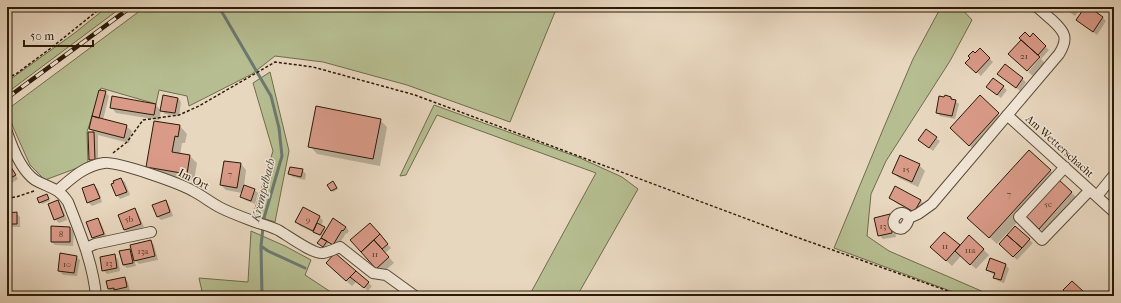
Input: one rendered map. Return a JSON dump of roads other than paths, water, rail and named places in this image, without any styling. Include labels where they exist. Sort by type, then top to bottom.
[{"type":"street","points":[[909,218],[918,214],[932,204],[1059,54],[1065,40],[1064,33],[1061,28],[1037,7]]},
{"type":"street","name":"Am Wetterschacht","points":[[1007,115],[1114,212]]},
{"type":"street","points":[[7,132],[13,148],[25,170],[34,179],[58,190],[68,202],[86,248],[95,280],[96,296]]},
{"type":"street","name":"Im Ort","points":[[58,190],[75,174],[94,165],[106,162],[132,169],[175,182],[193,190],[219,207],[269,226],[317,253],[322,254],[340,246],[373,273],[386,275],[415,296]]},
{"type":"street","points":[[1066,168],[1019,217],[1042,240],[1114,175]]},
{"type":"street","points":[[86,248],[95,244],[151,232]]},
{"type":"waterway","name":"Krempelbach","points":[[219,7],[271,96],[279,128],[282,156],[264,218],[261,246],[262,296]]},
{"type":"waterway","points":[[261,246],[268,251],[305,268]]},
{"type":"railway","points":[[7,98],[131,7]]}]
